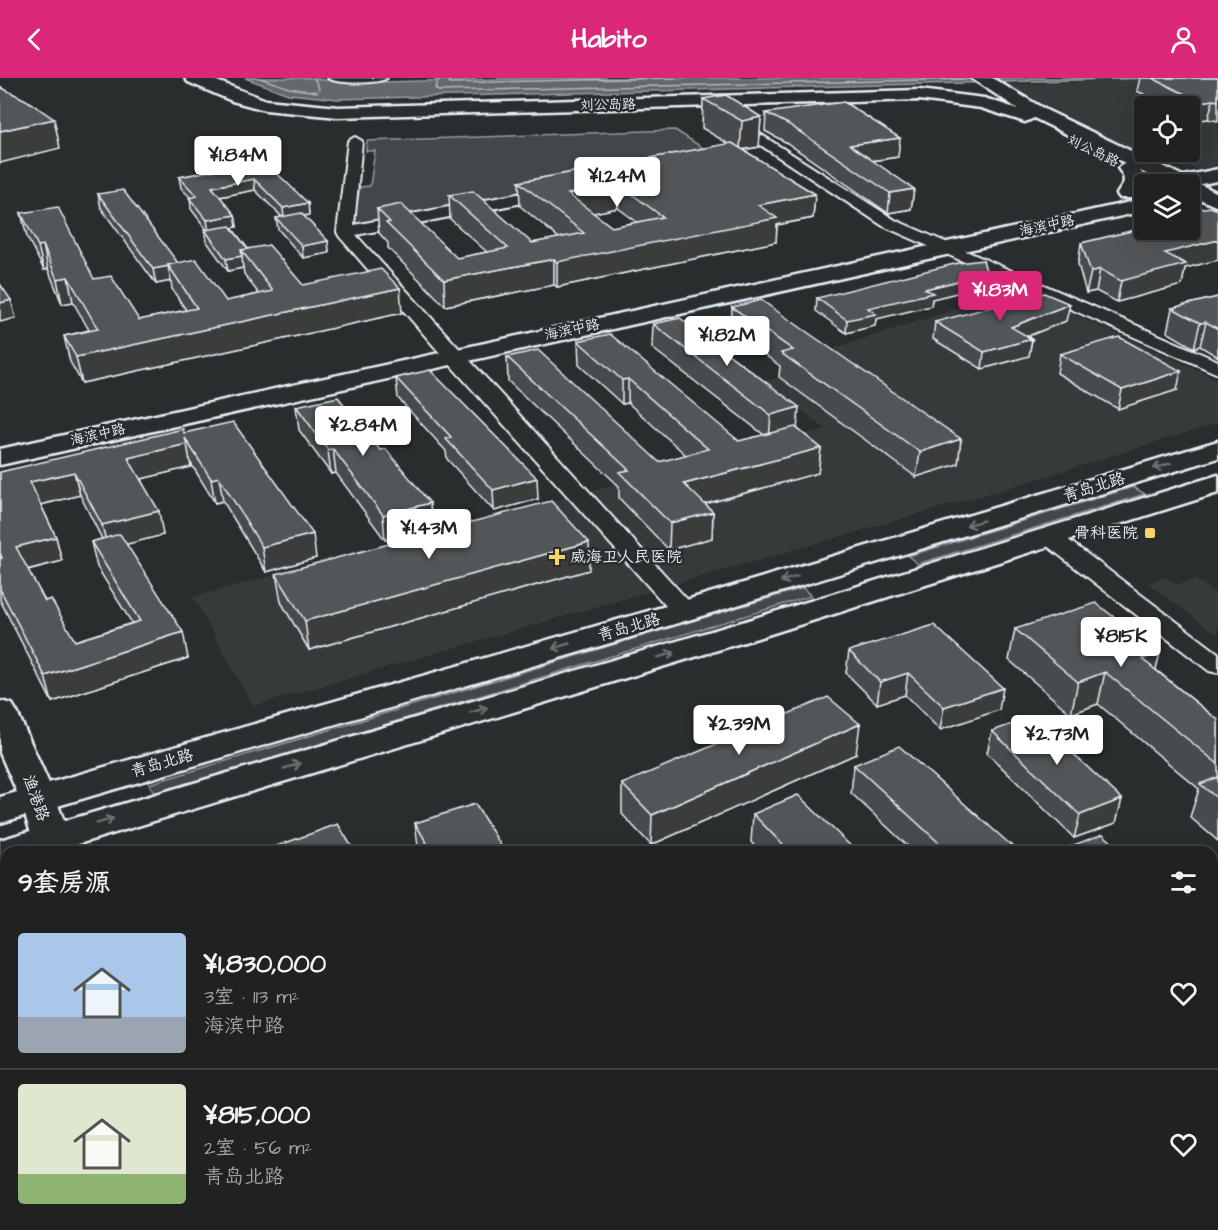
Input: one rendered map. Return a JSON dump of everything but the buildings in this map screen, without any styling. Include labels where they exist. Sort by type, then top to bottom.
[{"type":"main road","name":"刘公岛路","points":[[194,78],[238,97],[265,105],[338,112],[706,100],[985,86],[1136,167]]},
{"type":"main road","name":"刘公岛路","points":[[213,78],[251,94],[276,100],[340,106],[919,95],[984,103],[1025,117],[1152,174]]},
{"type":"main road","name":"刘公岛路","points":[[985,86],[1025,117]]},
{"type":"main road","points":[[919,95],[985,86]]},
{"type":"main road","points":[[1136,174],[1136,167],[1218,174]]},
{"type":"main road","points":[[1200,184],[1218,174]]},
{"type":"main road","name":"海滨中路","points":[[0,457],[919,237],[1134,197]]},
{"type":"main road","name":"海滨中路","points":[[0,441],[943,248],[1134,197]]},
{"type":"main road","name":"刘公岛路","points":[[1200,198],[1218,212]]},
{"type":"main road","name":"青岛北路","points":[[0,810],[684,611],[1218,449]]},
{"type":"main road","points":[[53,845],[1218,484]]},
{"type":"main road","name":"渔港路","points":[[0,712],[38,799],[53,845]]},
{"type":"street","points":[[335,78],[380,78]]},
{"type":"street","points":[[706,100],[776,150],[889,223],[1218,368]]},
{"type":"street","points":[[355,141],[345,232],[446,350],[684,611]]},
{"type":"street","points":[[752,154],[776,150]]},
{"type":"street","points":[[345,232],[566,190]]},
{"type":"street","points":[[1050,537],[1218,665]]},
{"type":"shaded area","points":[[1218,78],[1218,165],[1200,169],[1153,162],[1200,162],[1200,96],[1134,96],[1134,152],[1007,85]]},
{"type":"shaded area","points":[[675,130],[717,157],[353,226],[360,187],[370,186],[375,151],[366,151],[367,141]]},
{"type":"shaded area","name":"威海卫人民医院","points":[[1017,289],[1218,379],[1218,423],[1005,489],[253,706],[193,597],[825,429],[765,381],[833,364],[817,354]]},
{"type":"shaded area","points":[[1133,487],[1145,494],[918,564],[908,556]]},
{"type":"shaded area","points":[[1165,577],[1177,585],[1195,579],[1218,595],[1218,635],[1147,583]]},
{"type":"shaded area","points":[[803,588],[811,596],[155,794],[149,784]]},
{"type":"water","points":[[245,78],[310,78],[346,83],[540,78],[1160,78],[338,99],[288,94]]},
{"type":"place","name":"骨科医院","points":[[1150,533]]},
{"type":"place","name":"威海卫人民医院","points":[[557,557]]}]
